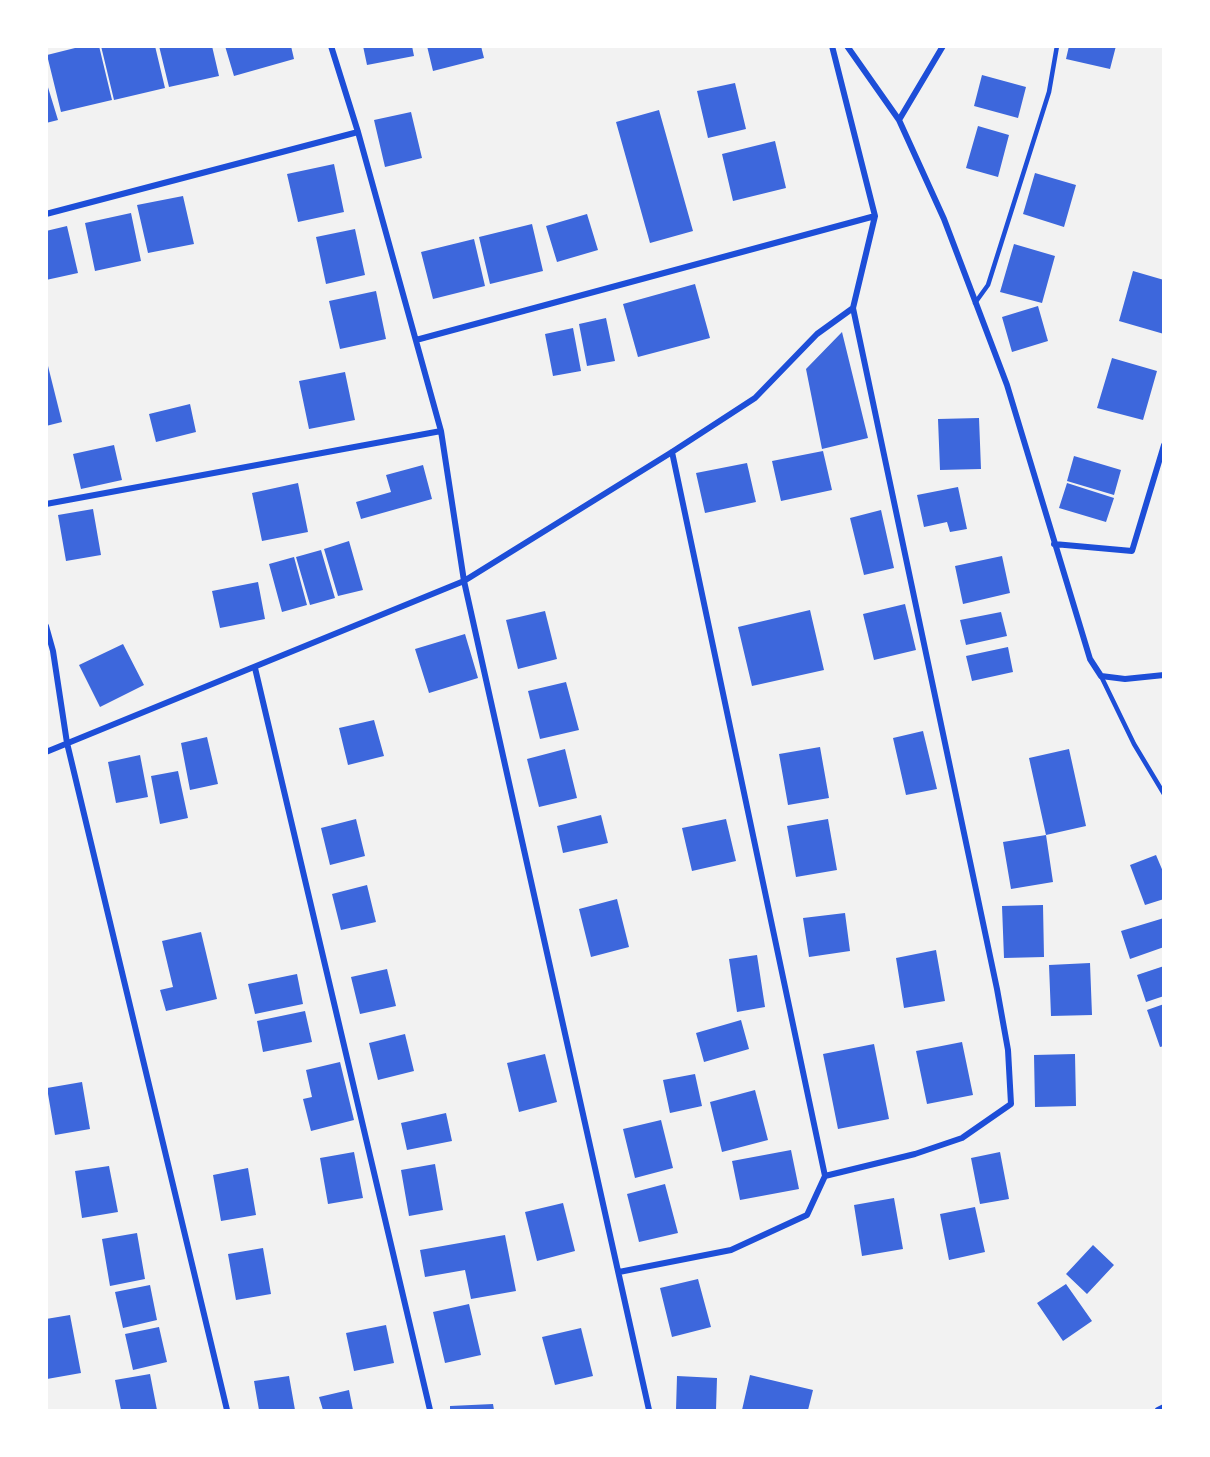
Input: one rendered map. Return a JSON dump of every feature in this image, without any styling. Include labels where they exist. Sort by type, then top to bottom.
[{"type":"street","points":[[331,46],[358,132],[441,431],[464,581],[649,1410]]},
{"type":"street","points":[[825,1176],[915,1154],[962,1138],[1011,1104],[1008,1050],[997,989],[853,308],[875,216],[832,46]]},
{"type":"street","points":[[847,46],[899,120],[944,219],[1007,386],[1090,659],[1101,676],[1125,679],[1164,675]]},
{"type":"street","points":[[899,120],[943,46]]},
{"type":"street","points":[[46,214],[358,132]]},
{"type":"street","points":[[416,340],[875,216]]},
{"type":"street","points":[[46,752],[464,581],[755,398],[817,334],[853,308]]},
{"type":"street","points":[[46,504],[441,431]]},
{"type":"street","points":[[1054,544],[1132,551],[1164,446]]},
{"type":"street","points":[[618,1272],[732,1250],[807,1215],[825,1176],[672,452]]},
{"type":"street","points":[[46,626],[53,651],[67,742],[227,1410]]},
{"type":"street","points":[[255,668],[430,1410]]},
{"type":"street","points":[[1158,1410],[1164,1407]]},
{"type":"lane","points":[[975,303],[988,285],[1049,92],[1057,46]]},
{"type":"lane","points":[[1101,676],[1134,744],[1164,794]]},
{"type":"building","points":[[83,46],[99,46],[112,100],[61,112],[47,55]]},
{"type":"building","points":[[101,46],[155,46],[165,88],[114,100]]},
{"type":"building","points":[[159,46],[212,46],[219,76],[169,87]]},
{"type":"building","points":[[225,46],[291,46],[294,59],[234,76]]},
{"type":"building","points":[[363,46],[412,46],[414,56],[367,65]]},
{"type":"building","points":[[427,46],[481,46],[484,58],[433,71]]},
{"type":"building","points":[[1069,46],[1116,46],[1110,69],[1066,59]]},
{"type":"building","points":[[982,75],[1026,87],[1018,118],[974,106]]},
{"type":"building","points":[[735,83],[746,129],[708,138],[697,91]]},
{"type":"building","points":[[46,85],[58,120],[46,123]]},
{"type":"building","points":[[659,110],[693,231],[650,243],[616,122]]},
{"type":"building","points":[[411,112],[422,158],[385,167],[374,120]]},
{"type":"building","points":[[978,126],[1009,135],[998,177],[966,168]]},
{"type":"building","points":[[775,141],[786,188],[733,201],[722,154]]},
{"type":"building","points":[[334,164],[344,212],[298,222],[287,174]]},
{"type":"building","points":[[1035,173],[1076,185],[1064,227],[1023,214]]},
{"type":"building","points":[[183,196],[194,244],[148,253],[137,205]]},
{"type":"building","points":[[131,213],[141,261],[95,271],[85,223]]},
{"type":"building","points":[[587,214],[598,250],[557,262],[546,226]]},
{"type":"building","points":[[532,224],[543,271],[490,284],[479,237]]},
{"type":"building","points":[[67,226],[78,273],[46,280],[46,231]]},
{"type":"building","points":[[355,229],[365,275],[326,284],[316,237]]},
{"type":"building","points":[[474,239],[485,286],[433,299],[421,252]]},
{"type":"building","points":[[1014,244],[1055,256],[1042,303],[1000,292]]},
{"type":"building","points":[[1133,271],[1164,280],[1164,334],[1119,321]]},
{"type":"building","points":[[695,284],[710,338],[638,357],[623,304]]},
{"type":"building","points":[[376,291],[386,339],[340,349],[329,301]]},
{"type":"building","points":[[1038,306],[1048,341],[1012,352],[1002,317]]},
{"type":"building","points":[[606,318],[615,361],[587,366],[579,324]]},
{"type":"building","points":[[573,328],[581,371],[553,376],[545,334]]},
{"type":"building","points":[[842,332],[868,438],[822,449],[806,369]]},
{"type":"building","points":[[1112,358],[1157,371],[1143,420],[1097,408]]},
{"type":"building","points":[[46,363],[62,422],[46,426]]},
{"type":"building","points":[[345,372],[355,420],[309,429],[299,381]]},
{"type":"building","points":[[190,404],[196,432],[156,442],[149,414]]},
{"type":"building","points":[[979,418],[981,469],[940,470],[938,419]]},
{"type":"building","points":[[114,445],[122,480],[81,489],[73,454]]},
{"type":"building","points":[[823,451],[832,490],[781,501],[772,461]]},
{"type":"building","points":[[1074,456],[1121,470],[1114,495],[1067,481]]},
{"type":"building","points":[[747,463],[756,502],[705,513],[696,473]]},
{"type":"building","points":[[423,465],[432,499],[361,519],[356,502],[391,492],[386,475]]},
{"type":"building","points":[[298,483],[308,532],[262,541],[252,493]]},
{"type":"building","points":[[1067,483],[1114,498],[1106,522],[1059,508]]},
{"type":"building","points":[[958,487],[967,529],[950,532],[947,522],[924,527],[917,495]]},
{"type":"building","points":[[93,509],[101,555],[66,561],[58,515]]},
{"type":"building","points":[[881,510],[894,568],[864,575],[850,518]]},
{"type":"building","points":[[349,541],[363,590],[338,596],[324,549]]},
{"type":"building","points":[[321,550],[335,598],[310,605],[296,557]]},
{"type":"building","points":[[1002,556],[1010,593],[963,604],[955,566]]},
{"type":"building","points":[[294,557],[307,605],[282,612],[269,564]]},
{"type":"building","points":[[258,582],[265,619],[220,628],[212,591]]},
{"type":"building","points":[[905,604],[916,650],[874,660],[863,614]]},
{"type":"building","points":[[810,610],[824,670],[752,686],[738,627]]},
{"type":"building","points":[[545,611],[557,659],[518,669],[506,620]]},
{"type":"building","points":[[1001,612],[1007,636],[966,645],[960,620]]},
{"type":"building","points":[[465,634],[478,678],[429,693],[415,649]]},
{"type":"building","points":[[123,644],[144,685],[100,707],[79,665]]},
{"type":"building","points":[[1008,647],[1013,672],[972,681],[966,656]]},
{"type":"building","points":[[566,682],[579,730],[540,739],[528,691]]},
{"type":"building","points":[[374,720],[384,756],[348,765],[339,728]]},
{"type":"building","points":[[923,731],[937,789],[906,795],[893,738]]},
{"type":"building","points":[[207,737],[218,784],[190,790],[181,743]]},
{"type":"building","points":[[820,747],[829,798],[788,805],[779,754]]},
{"type":"building","points":[[565,749],[577,798],[539,807],[527,759]]},
{"type":"building","points":[[1069,749],[1086,826],[1046,835],[1029,758]]},
{"type":"building","points":[[140,755],[148,797],[116,803],[108,762]]},
{"type":"building","points":[[178,771],[188,818],[160,824],[151,776]]},
{"type":"building","points":[[601,815],[608,843],[563,853],[557,826]]},
{"type":"building","points":[[356,819],[365,856],[330,865],[321,828]]},
{"type":"building","points":[[726,819],[736,861],[692,871],[682,828]]},
{"type":"building","points":[[828,819],[837,870],[796,877],[787,826]]},
{"type":"building","points":[[1046,835],[1053,882],[1011,889],[1003,842]]},
{"type":"building","points":[[1156,855],[1164,874],[1164,899],[1145,905],[1130,865]]},
{"type":"building","points":[[367,885],[376,922],[341,930],[332,894]]},
{"type":"building","points":[[617,899],[629,947],[591,957],[579,909]]},
{"type":"building","points":[[1043,905],[1044,957],[1004,958],[1002,906]]},
{"type":"building","points":[[845,913],[850,951],[809,957],[803,918]]},
{"type":"building","points":[[1164,918],[1164,947],[1130,959],[1121,931]]},
{"type":"building","points":[[201,932],[217,999],[166,1011],[160,990],[173,987],[162,941]]},
{"type":"building","points":[[936,950],[945,1001],[904,1008],[896,958]]},
{"type":"building","points":[[757,955],[765,1007],[737,1012],[729,959]]},
{"type":"building","points":[[1090,963],[1092,1015],[1051,1016],[1049,965]]},
{"type":"building","points":[[1164,966],[1164,996],[1146,1002],[1137,975]]},
{"type":"building","points":[[387,969],[396,1006],[360,1014],[351,977]]},
{"type":"building","points":[[297,974],[303,1004],[255,1014],[248,984]]},
{"type":"building","points":[[1164,1004],[1164,1046],[1160,1047],[1147,1010]]},
{"type":"building","points":[[305,1011],[312,1042],[263,1052],[257,1021]]},
{"type":"building","points":[[741,1020],[749,1049],[704,1062],[696,1033]]},
{"type":"building","points":[[405,1034],[414,1071],[378,1080],[369,1043]]},
{"type":"building","points":[[962,1042],[973,1095],[927,1104],[916,1051]]},
{"type":"building","points":[[874,1044],[889,1119],[838,1129],[823,1054]]},
{"type":"building","points":[[545,1054],[557,1102],[519,1112],[507,1063]]},
{"type":"building","points":[[1075,1054],[1076,1106],[1035,1107],[1034,1055]]},
{"type":"building","points":[[340,1062],[354,1120],[311,1131],[303,1099],[312,1097],[306,1070]]},
{"type":"building","points":[[695,1074],[702,1106],[670,1113],[663,1080]]},
{"type":"building","points":[[82,1082],[90,1129],[55,1135],[47,1088]]},
{"type":"building","points":[[755,1090],[768,1140],[722,1152],[710,1102]]},
{"type":"building","points":[[446,1113],[452,1141],[407,1150],[401,1123]]},
{"type":"building","points":[[661,1120],[673,1168],[635,1178],[623,1129]]},
{"type":"building","points":[[791,1150],[799,1189],[740,1200],[732,1161]]},
{"type":"building","points":[[354,1152],[363,1198],[328,1204],[320,1158]]},
{"type":"building","points":[[1000,1152],[1009,1199],[980,1204],[971,1158]]},
{"type":"building","points":[[435,1164],[443,1210],[409,1216],[401,1170]]},
{"type":"building","points":[[109,1166],[118,1212],[82,1218],[75,1171]]},
{"type":"building","points":[[248,1168],[256,1215],[221,1221],[213,1175]]},
{"type":"building","points":[[665,1184],[678,1233],[639,1242],[627,1194]]},
{"type":"building","points":[[894,1198],[903,1249],[862,1256],[854,1205]]},
{"type":"building","points":[[563,1203],[575,1251],[537,1261],[525,1212]]},
{"type":"building","points":[[975,1207],[985,1252],[949,1260],[940,1214]]},
{"type":"building","points":[[137,1233],[145,1279],[110,1286],[102,1239]]},
{"type":"building","points":[[505,1235],[516,1291],[471,1299],[465,1270],[425,1277],[420,1250]]},
{"type":"building","points":[[1093,1245],[1114,1265],[1087,1294],[1066,1274]]},
{"type":"building","points":[[263,1248],[271,1294],[236,1300],[228,1254]]},
{"type":"building","points":[[698,1279],[711,1327],[672,1337],[660,1288]]},
{"type":"building","points":[[1066,1284],[1092,1321],[1063,1341],[1037,1303]]},
{"type":"building","points":[[150,1285],[157,1320],[123,1328],[115,1292]]},
{"type":"building","points":[[469,1304],[481,1355],[445,1363],[433,1312]]},
{"type":"building","points":[[70,1315],[81,1373],[47,1379],[46,1319]]},
{"type":"building","points":[[386,1325],[394,1363],[354,1371],[346,1333]]},
{"type":"building","points":[[159,1327],[167,1362],[133,1370],[125,1334]]},
{"type":"building","points":[[581,1328],[593,1376],[555,1385],[542,1337]]},
{"type":"building","points":[[150,1374],[157,1410],[121,1410],[115,1380]]},
{"type":"building","points":[[750,1375],[813,1390],[808,1410],[742,1410]]},
{"type":"building","points":[[289,1376],[295,1410],[259,1410],[254,1381]]},
{"type":"building","points":[[677,1376],[717,1378],[716,1410],[676,1410]]},
{"type":"building","points":[[349,1390],[353,1410],[323,1410],[319,1397]]},
{"type":"building","points":[[493,1404],[494,1410],[450,1410],[450,1406]]}]
